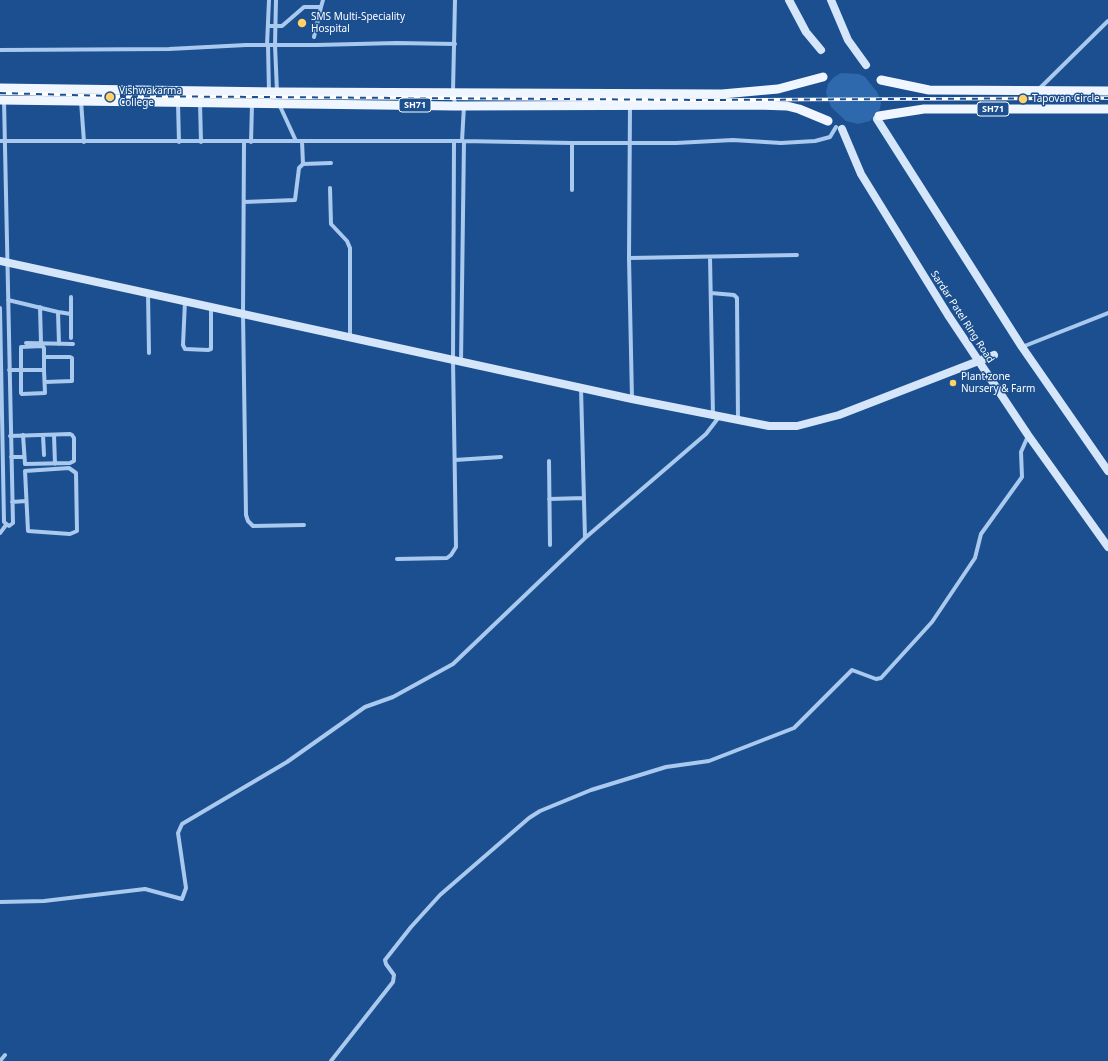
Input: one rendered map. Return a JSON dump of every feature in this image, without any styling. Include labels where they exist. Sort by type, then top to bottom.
[{"type":"main road","name":"SH71","points":[[0,88],[273,92],[453,91],[722,94],[778,89],[823,77]]},
{"type":"main road","name":"SH71","points":[[881,80],[930,90],[1108,91]]},
{"type":"main road","name":"SH71","points":[[2,100],[460,106],[787,106],[799,109],[828,121]]},
{"type":"main road","name":"SH71","points":[[878,118],[924,109],[1108,109]]},
{"type":"street","points":[[269,0],[267,45],[273,92]]},
{"type":"street","points":[[273,92],[276,0]]},
{"type":"street","points":[[314,37],[323,0]]},
{"type":"street","points":[[397,559],[442,559],[451,555],[456,547],[455,460],[463,141],[460,106],[453,91],[455,0]]},
{"type":"street","points":[[789,0],[806,32],[821,50]]},
{"type":"street","points":[[831,0],[851,46],[866,65]]},
{"type":"street","points":[[268,26],[282,26],[304,7],[321,7]]},
{"type":"street","points":[[1037,91],[1108,21]]},
{"type":"street","points":[[0,50],[169,49],[267,45],[397,43],[455,44]]},
{"type":"street","points":[[0,533],[6,525],[11,525],[13,523],[8,300],[3,261],[5,142],[2,100]]},
{"type":"street","points":[[81,101],[84,142]]},
{"type":"street","points":[[178,102],[179,142]]},
{"type":"street","points":[[200,103],[201,142]]},
{"type":"street","points":[[251,142],[252,104]]},
{"type":"street","points":[[279,104],[296,141]]},
{"type":"street","points":[[630,105],[629,258],[632,399]]},
{"type":"street","points":[[878,118],[1022,347],[1108,471]]},
{"type":"street","points":[[0,142],[463,141],[630,143],[733,140],[781,143],[815,141],[830,137],[839,128]]},
{"type":"street","name":"Sardar Patel Ring Road","points":[[839,128],[861,174],[932,290],[1028,435],[1108,547]]},
{"type":"street","points":[[302,141],[303,164]]},
{"type":"street","points":[[454,141],[457,361]]},
{"type":"street","points":[[244,142],[243,314],[246,516],[248,521],[253,526],[304,525]]},
{"type":"street","points":[[572,143],[572,190]]},
{"type":"street","points":[[244,202],[295,200],[299,168],[303,164],[331,163]]},
{"type":"street","points":[[330,188],[331,224],[346,241],[350,248],[350,337]]},
{"type":"street","points":[[629,258],[797,255]]},
{"type":"street","points":[[0,902],[44,901],[145,890],[182,899],[186,888],[178,833],[182,824],[287,762],[365,707],[393,697],[453,664],[585,538],[706,434],[716,416],[710,257]]},
{"type":"street","points":[[3,261],[632,399],[769,426],[783,427],[813,422],[839,415],[994,355]]},
{"type":"street","points":[[711,292],[734,295],[738,298],[738,420]]},
{"type":"street","points":[[148,293],[149,353]]},
{"type":"street","points":[[71,297],[71,338]]},
{"type":"street","points":[[8,300],[71,314]]},
{"type":"street","points":[[185,301],[183,345],[185,349],[210,349],[212,307]]},
{"type":"street","points":[[40,307],[41,343]]},
{"type":"street","points":[[0,308],[4,522],[6,525]]},
{"type":"street","points":[[58,312],[59,344]]},
{"type":"street","points":[[1022,347],[1108,314]]},
{"type":"street","points":[[26,343],[73,344]]},
{"type":"street","points":[[22,346],[42,346],[44,348],[44,357],[44,394],[22,394],[22,346]]},
{"type":"street","points":[[44,357],[72,358],[72,380],[45,382]]},
{"type":"street","points":[[9,370],[44,370]]},
{"type":"street","points":[[581,388],[585,538]]},
{"type":"street","points":[[54,434],[55,464]]},
{"type":"street","points":[[10,436],[23,435],[70,434],[74,438],[74,462],[55,464],[25,464],[23,457],[23,435]]},
{"type":"street","points":[[43,435],[44,455]]},
{"type":"street","points":[[331,1061],[393,982],[394,975],[386,964],[385,960],[411,927],[440,896],[529,818],[540,811],[591,790],[666,767],[710,761],[794,728],[852,670],[876,679],[881,678],[932,622],[975,558],[981,534],[1022,476],[1021,452],[1028,435]]},
{"type":"street","points":[[11,457],[23,457]]},
{"type":"street","points":[[455,460],[502,457]]},
{"type":"street","points":[[549,461],[550,545]]},
{"type":"street","points":[[72,469],[76,473],[77,531],[70,534],[28,531],[26,502],[26,470],[72,469]]},
{"type":"street","points":[[549,499],[584,498]]},
{"type":"street","points":[[12,502],[26,502]]},
{"type":"street","points":[[0,1061],[5,1055]]},
{"type":"shaded area","points":[[841,73],[859,74],[865,77],[877,92],[881,101],[880,109],[870,121],[858,124],[846,121],[831,107],[826,93],[828,84],[834,77]]},
{"type":"railway","points":[[0,93],[110,96],[706,100],[1108,98]]},
{"type":"place","name":"SMS Multi-Speciality Hospital","points":[[302,23]]},
{"type":"place","name":"Vishwakarma College","points":[[110,97]]},
{"type":"place","name":"Tapovan Circle","points":[[1023,99]]},
{"type":"place","name":"Plant zone Nursery & Farm","points":[[953,383]]}]
